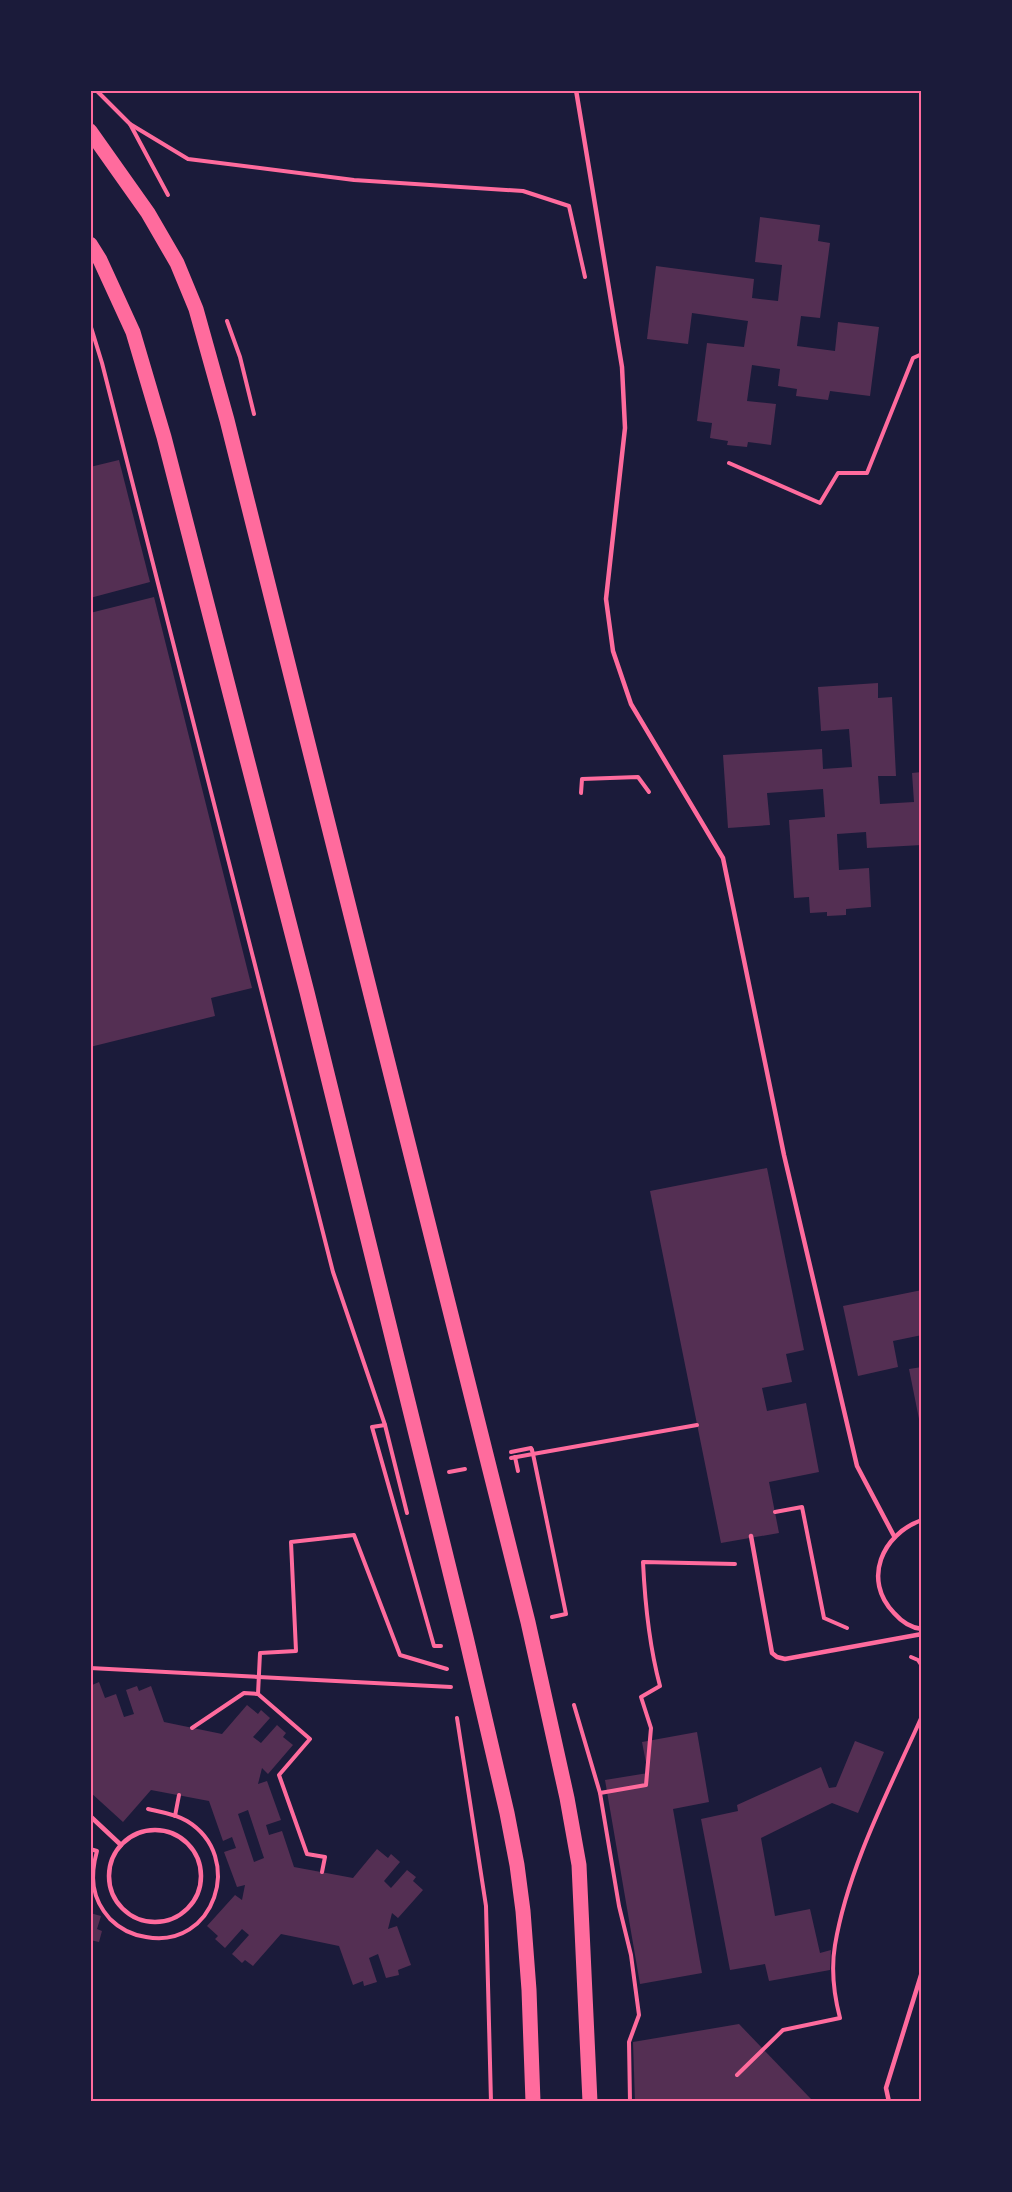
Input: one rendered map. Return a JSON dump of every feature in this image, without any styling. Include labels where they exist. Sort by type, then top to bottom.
[{"type":"main road","points":[[90,131],[148,213],[177,263],[196,309],[227,420],[528,1622],[567,1798],[579,1865],[590,2102]]},
{"type":"main road","points":[[90,244],[100,260],[133,332],[165,437],[307,992],[469,1649],[517,1865],[528,1980],[532,2102]]},
{"type":"lane","points":[[576,90],[622,367],[625,428],[606,598],[613,651],[631,704],[723,858],[784,1155],[858,1466],[894,1536]]},
{"type":"lane","points":[[922,1520],[908,1525],[894,1536],[883,1552],[878,1570],[880,1589],[887,1606],[901,1620],[922,1629]]},
{"type":"lane","points":[[751,1536],[772,1653],[777,1658],[785,1659],[922,1634]]},
{"type":"lane","points":[[90,1816],[121,1845]]},
{"type":"lane","points":[[151,1830],[166,1831],[179,1836],[190,1845],[200,1865],[200,1886],[195,1899],[186,1910],[173,1918],[159,1922],[143,1920],[129,1913],[117,1902],[110,1887],[109,1872],[113,1856],[121,1845],[136,1834],[151,1830]]},
{"type":"lane","points":[[889,2102],[886,2088],[922,1972]]},
{"type":"path","points":[[96,90],[130,124],[188,159],[354,180],[523,191],[569,206],[587,284]]},
{"type":"path","points":[[90,324],[102,363],[333,1272],[385,1425],[410,1524]]},
{"type":"path","points":[[729,463],[820,502],[838,473],[867,473],[913,358],[922,354]]},
{"type":"path","points":[[581,793],[582,779],[638,777],[649,792]]},
{"type":"path","points":[[90,1380],[90,1427]]},
{"type":"path","points":[[385,1425],[372,1427],[434,1646],[441,1646]]},
{"type":"path","points":[[549,1617],[566,1614],[532,1454],[697,1425]]},
{"type":"path","points":[[504,1453],[531,1448],[532,1450]]},
{"type":"path","points":[[775,1512],[802,1507],[824,1618]]},
{"type":"path","points":[[258,1694],[260,1653],[296,1651],[291,1542],[354,1535],[400,1655],[447,1669]]},
{"type":"path","points":[[600,1793],[646,1785],[651,1728],[642,1697],[660,1686],[648,1628],[643,1562],[735,1564]]},
{"type":"path","points":[[438,1635],[453,1695]]},
{"type":"path","points":[[90,1668],[451,1687]]},
{"type":"path","points":[[192,1728],[244,1693],[258,1694],[310,1739],[279,1775],[307,1854],[325,1857],[322,1872]]},
{"type":"path","points":[[456,1714],[486,1906],[492,2102]]},
{"type":"path","points":[[737,2075],[783,2030],[840,2018],[833,1973],[835,1945],[850,1890],[875,1821],[922,1716]]},
{"type":"path","points":[[175,1816],[179,1795]]},
{"type":"path","points":[[90,1849],[97,1851],[91,1870],[93,1891],[102,1910],[116,1925],[134,1935],[154,1939],[175,1936],[194,1926],[208,1911],[217,1892],[219,1871],[216,1856],[203,1833],[186,1820],[148,1809]]},
{"type":"building","points":[[760,217],[820,225],[818,241],[830,243],[820,318],[801,316],[797,346],[835,351],[838,322],[879,327],[870,396],[830,391],[828,400],[796,396],[797,389],[778,386],[780,369],[752,365],[747,401],[776,404],[771,445],[748,442],[747,447],[727,445],[728,441],[710,438],[712,423],[697,421],[707,343],[744,347],[748,321],[692,313],[688,344],[647,339],[656,266],[754,279],[752,298],[778,301],[782,265],[755,262]]},
{"type":"building","points":[[119,460],[150,582],[90,598],[90,467]]},
{"type":"building","points":[[154,597],[252,988],[211,998],[215,1016],[90,1047],[90,613]]},
{"type":"building","points":[[878,683],[878,698],[892,697],[896,776],[878,776],[880,804],[914,802],[912,773],[922,772],[922,845],[867,848],[866,832],[837,834],[839,870],[869,868],[871,907],[846,909],[846,915],[827,916],[827,912],[810,913],[809,897],[794,898],[789,820],[825,817],[823,789],[767,793],[770,825],[728,828],[723,755],[822,749],[823,769],[852,767],[849,729],[821,731],[818,687]]},
{"type":"building","points":[[767,1168],[804,1350],[786,1354],[792,1382],[762,1388],[767,1411],[806,1403],[819,1472],[769,1482],[779,1533],[721,1543],[650,1191]]},
{"type":"building","points":[[922,1290],[922,1335],[893,1341],[898,1367],[858,1376],[843,1306]]},
{"type":"building","points":[[922,1367],[922,1429],[921,1429],[909,1369]]},
{"type":"building","points":[[99,1682],[105,1698],[116,1694],[124,1717],[134,1714],[126,1690],[137,1686],[139,1691],[151,1686],[164,1722],[222,1734],[247,1705],[258,1714],[261,1710],[270,1718],[253,1737],[261,1743],[277,1725],[286,1733],[283,1737],[293,1745],[268,1774],[262,1768],[258,1784],[267,1781],[281,1820],[266,1825],[269,1835],[282,1831],[294,1867],[353,1878],[377,1849],[388,1858],[391,1854],[400,1862],[384,1881],[391,1888],[407,1870],[416,1877],[413,1881],[423,1890],[398,1918],[392,1913],[388,1929],[397,1926],[411,1965],[398,1970],[399,1975],[386,1978],[378,1954],[369,1958],[377,1982],[364,1986],[363,1981],[353,1985],[339,1946],[281,1934],[253,1966],[245,1960],[242,1963],[232,1954],[249,1935],[242,1929],[225,1948],[215,1939],[218,1936],[207,1926],[235,1895],[242,1900],[245,1885],[237,1887],[224,1852],[236,1848],[232,1837],[223,1841],[209,1801],[151,1790],[123,1822],[90,1792],[90,1686]],"holes":[[[248,1810],[264,1858],[254,1862],[238,1814]]]},
{"type":"building","points":[[697,1732],[709,1802],[673,1809],[702,1973],[640,1984],[605,1780],[648,1773],[642,1742]]},
{"type":"building","points":[[855,1741],[884,1752],[858,1813],[832,1803],[761,1838],[775,1916],[810,1909],[820,1953],[831,1950],[830,1970],[769,1981],[765,1964],[730,1970],[701,1819],[738,1811],[737,1805],[821,1767],[829,1788],[836,1787]]},
{"type":"building","points":[[90,1913],[101,1916],[97,1929],[102,1931],[99,1942],[90,1940]]},
{"type":"building","points":[[739,2024],[811,2099],[811,2102],[635,2102],[633,2042]]}]
